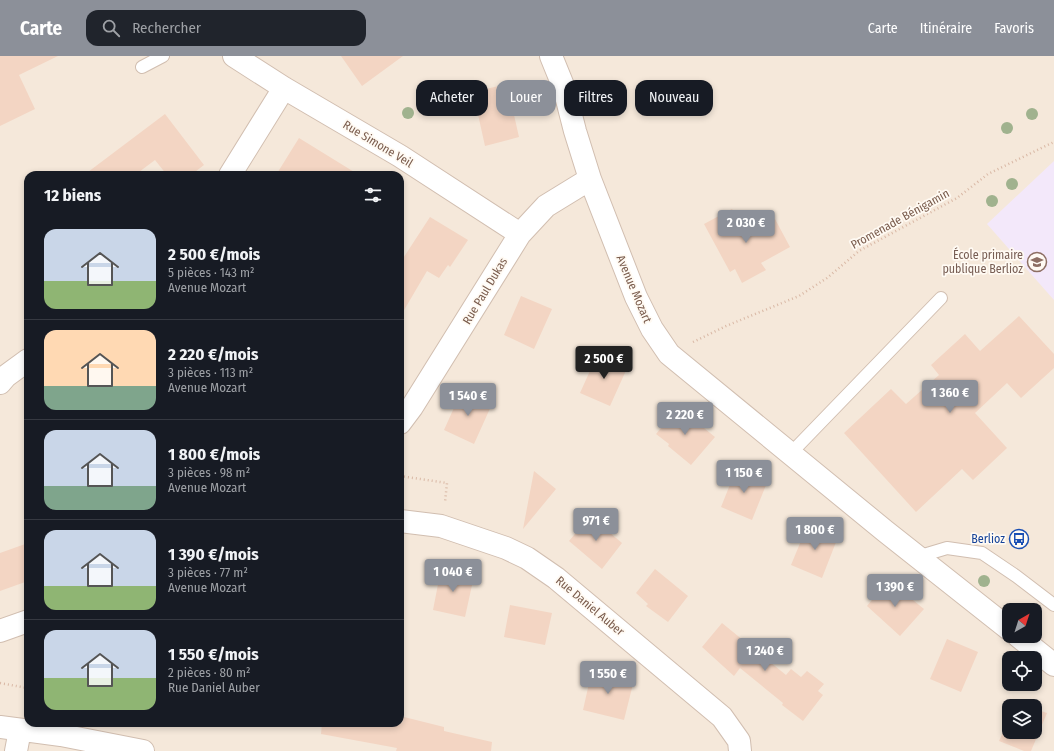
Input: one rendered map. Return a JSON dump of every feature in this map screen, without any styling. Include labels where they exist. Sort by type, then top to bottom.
[{"type":"street","name":"Rue Simone Veil","points":[[234,56],[284,88],[400,156],[520,234]]},
{"type":"street","name":"Avenue Mozart","points":[[551,56],[564,88],[575,131],[590,179],[636,297],[652,329],[669,354],[1002,623]]},
{"type":"street","points":[[232,171],[284,88]]},
{"type":"street","name":"Rue Paul Dukas","points":[[404,418],[466,323],[520,234],[546,206],[590,179]]},
{"type":"street","points":[[0,383],[6,376],[24,363]]},
{"type":"street","name":"Rue Daniel Auber","points":[[404,521],[442,526],[506,548],[527,558],[556,578],[722,717],[739,741],[740,751]]},
{"type":"street","points":[[0,631],[24,622]]},
{"type":"street","points":[[1027,643],[1054,665]]},
{"type":"street","points":[[16,751],[10,728],[61,735],[143,751]]},
{"type":"lane","points":[[142,67],[163,56]]},
{"type":"lane","points":[[791,453],[941,298]]},
{"type":"lane","points":[[918,557],[947,548],[982,553],[1016,576],[1054,605]]},
{"type":"path","name":"Promenade Bénigamin","points":[[669,354],[726,326],[799,296],[827,278],[859,251],[957,198],[988,174],[1054,142]]},
{"type":"path","points":[[404,477],[447,483],[442,526]]},
{"type":"path","points":[[0,683],[24,686]]},
{"type":"shaded area","points":[[0,56],[1054,56],[1054,751],[0,751]]},
{"type":"shaded area","name":"École primaire publique Berlioz","points":[[1054,161],[1054,300],[987,224]]},
{"type":"building","points":[[0,56],[58,56],[19,75],[35,109],[0,126]]},
{"type":"building","points":[[341,56],[403,56],[362,86]]},
{"type":"building","points":[[496,87],[496,116],[514,116],[519,137],[485,146],[478,116],[488,116],[488,88]]},
{"type":"building","points":[[165,114],[204,165],[196,171],[164,171],[155,160],[140,171],[89,171]]},
{"type":"building","points":[[299,138],[353,171],[278,171]]},
{"type":"building","points":[[732,209],[746,235],[775,219],[790,247],[761,263],[766,270],[742,283],[735,269],[730,272],[704,224]]},
{"type":"building","points":[[430,217],[468,240],[450,267],[448,265],[439,278],[427,271],[404,310],[404,257]]},
{"type":"building","points":[[521,296],[552,309],[534,349],[504,335]]},
{"type":"building","points":[[1019,316],[1054,354],[1054,368],[1021,398],[1007,383],[975,413],[1007,448],[973,480],[962,469],[916,512],[844,433],[891,389],[906,404],[939,375],[931,365],[965,334],[980,351]]},
{"type":"building","points":[[598,353],[628,366],[610,406],[580,393]]},
{"type":"building","points":[[462,390],[492,404],[474,444],[444,430]]},
{"type":"building","points":[[678,407],[715,437],[691,465],[656,434]]},
{"type":"building","points":[[737,467],[768,480],[752,520],[721,507]]},
{"type":"building","points":[[534,471],[556,489],[523,529]]},
{"type":"building","points":[[590,516],[622,543],[602,569],[569,541]]},
{"type":"building","points":[[808,524],[838,537],[822,578],[791,565]]},
{"type":"building","points":[[24,544],[24,582],[0,591],[0,553]]},
{"type":"building","points":[[441,569],[474,576],[465,617],[433,610]]},
{"type":"building","points":[[655,569],[688,596],[668,622],[646,606],[648,604],[636,593]]},
{"type":"building","points":[[888,580],[924,609],[900,636],[867,606]]},
{"type":"building","points":[[510,605],[552,613],[545,645],[504,637]]},
{"type":"building","points":[[722,623],[786,675],[791,669],[801,677],[807,671],[824,684],[818,691],[823,695],[803,721],[782,705],[783,703],[740,668],[734,676],[702,647]]},
{"type":"building","points":[[947,639],[978,652],[961,692],[930,679]]},
{"type":"building","points":[[592,670],[634,680],[624,720],[583,710]]},
{"type":"building","points":[[1042,711],[1047,713],[1042,725]]},
{"type":"building","points":[[404,717],[444,727],[444,731],[492,742],[491,751],[396,751],[397,748],[321,734],[322,727],[404,727]]},
{"type":"building","points":[[1002,734],[1002,739],[1036,739],[1031,751],[1024,751],[999,741]]},
{"type":"place","name":"École primaire publique Berlioz","points":[[1037,262]]},
{"type":"place","name":"Berlioz","points":[[1019,539]]}]
